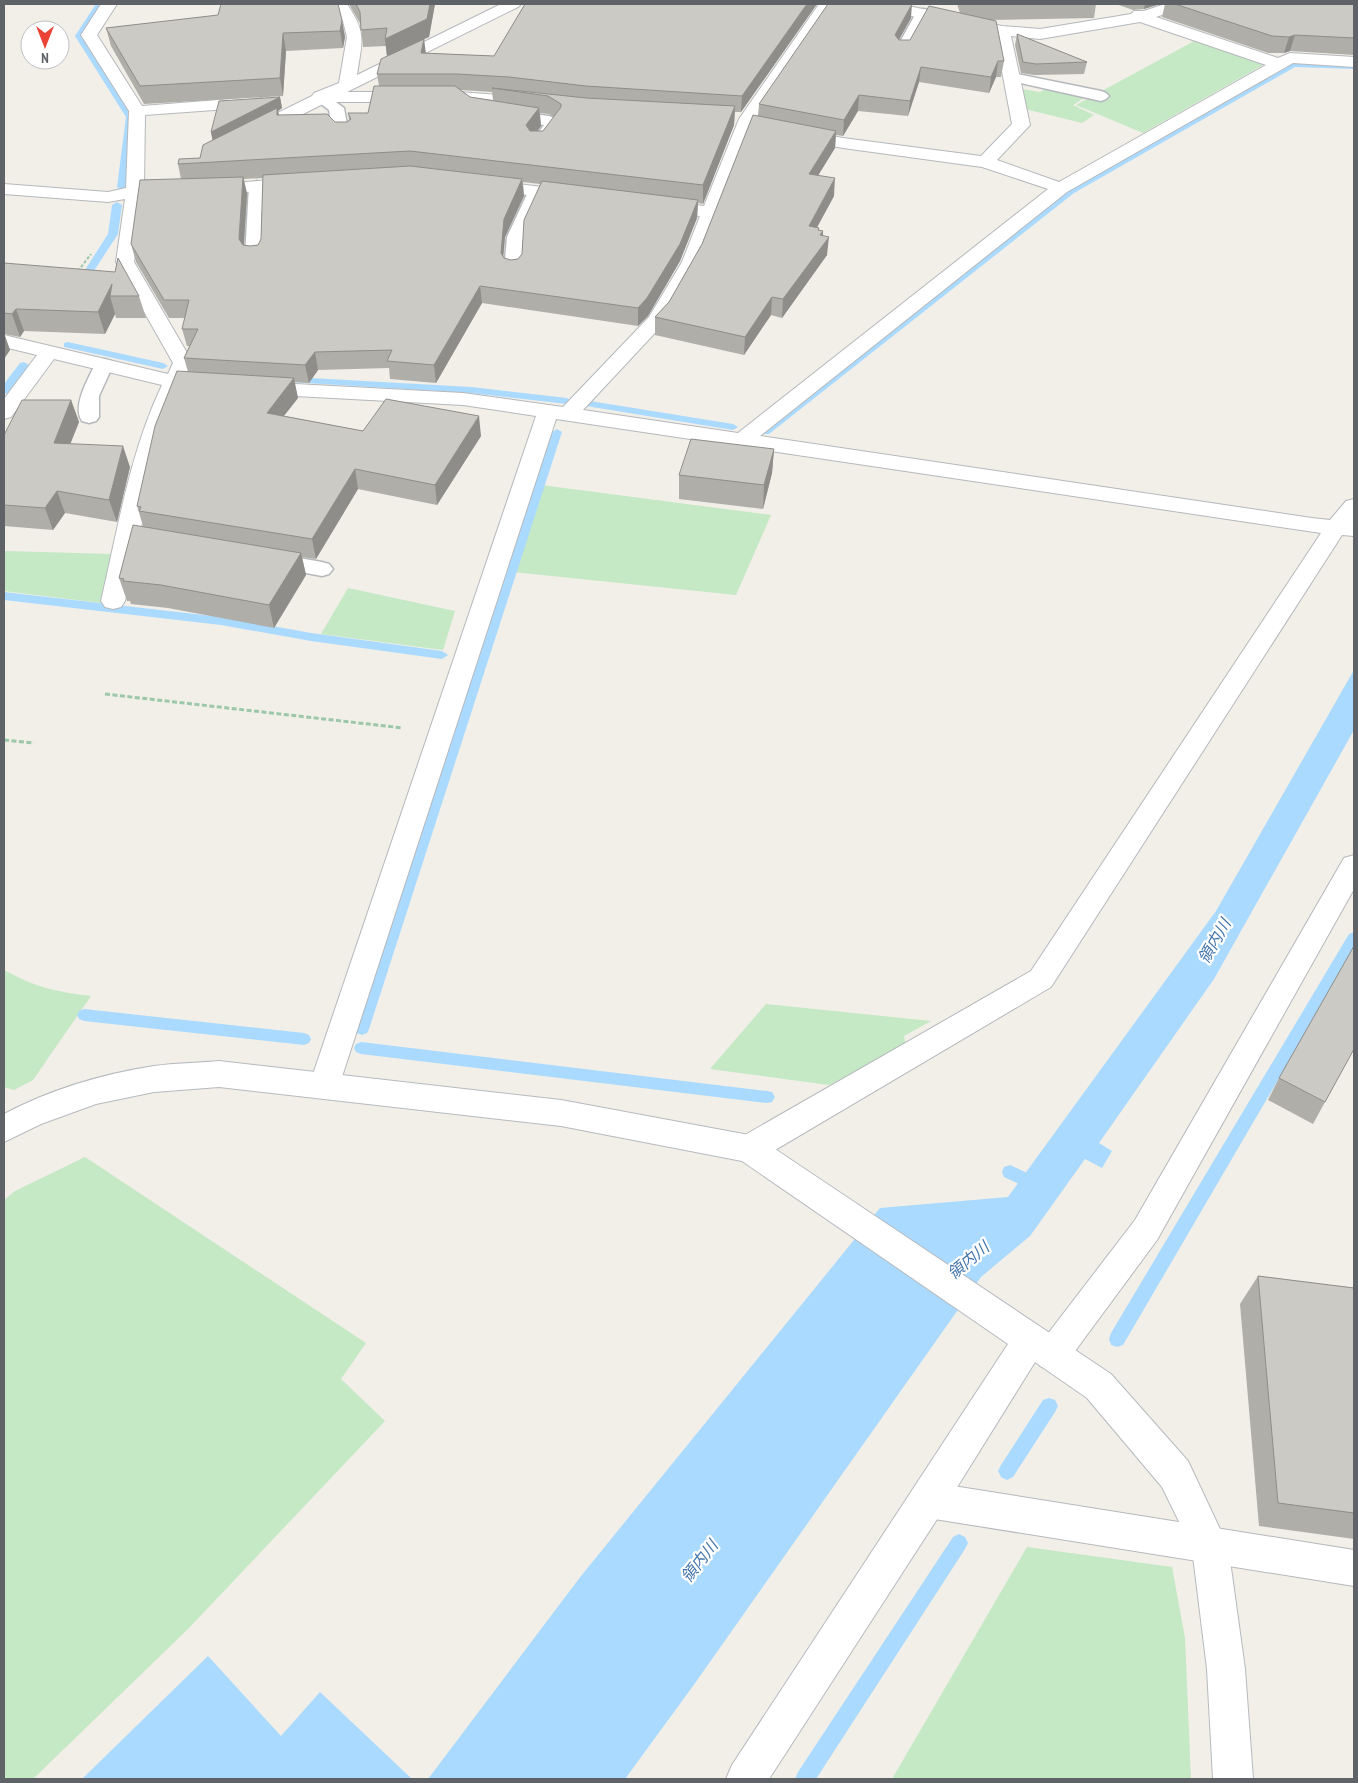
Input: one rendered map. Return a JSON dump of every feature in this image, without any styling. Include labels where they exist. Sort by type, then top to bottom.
[{"type":"street","points":[[109,4],[90,35],[137,111],[136,191],[125,262],[183,363],[161,409],[148,445],[137,538],[113,601]]},
{"type":"street","points":[[339,4],[351,21],[355,38],[346,84]]},
{"type":"street","points":[[238,139],[346,84],[512,4]]},
{"type":"street","points":[[324,1086],[442,732],[558,413],[657,320],[691,262],[712,212],[740,120],[826,4]]},
{"type":"street","points":[[879,4],[1002,31],[1040,34],[1072,30],[1137,10],[1180,4]]},
{"type":"street","points":[[1137,10],[1279,64]]},
{"type":"street","points":[[985,162],[1021,125],[1002,31]]},
{"type":"street","points":[[741,441],[1061,188],[1290,58],[1354,62]]},
{"type":"street","points":[[137,111],[316,99],[459,97],[548,104]]},
{"type":"street","points":[[740,120],[765,128]]},
{"type":"street","points":[[784,132],[843,143],[985,162],[1061,188]]},
{"type":"street","points":[[136,191],[170,173]]},
{"type":"street","points":[[4,189],[108,197],[136,191],[316,182]]},
{"type":"street","points":[[469,183],[594,198]]},
{"type":"street","points":[[644,204],[712,212]]},
{"type":"street","points":[[4,341],[186,384],[463,399],[1345,528]]},
{"type":"street","points":[[4,413],[48,352]]},
{"type":"street","points":[[749,1149],[1041,979],[1345,528],[1354,506]]},
{"type":"street","points":[[746,1779],[928,1500],[1041,1347],[1146,1230],[1354,865]]},
{"type":"street","points":[[4,1129],[30,1115],[94,1091],[154,1080],[219,1074],[561,1113],[749,1149],[851,1220],[1099,1386],[1175,1474],[1210,1546],[1226,1669],[1232,1779]]},
{"type":"street","points":[[928,1500],[1354,1568]]},
{"type":"lane","points":[[902,52],[923,13]]},
{"type":"lane","points":[[1012,77],[1101,96]]},
{"type":"lane","points":[[459,97],[477,110],[549,121],[553,124],[537,145]]},
{"type":"lane","points":[[316,99],[336,108],[340,131],[344,136]]},
{"type":"lane","points":[[254,257],[257,186]]},
{"type":"lane","points":[[513,271],[515,237],[536,192]]},
{"type":"lane","points":[[89,417],[90,396],[104,365]]},
{"type":"lane","points":[[254,558],[322,569]]},
{"type":"path","points":[[75,275],[98,244],[108,197]]},
{"type":"path","points":[[105,694],[442,732]]},
{"type":"path","points":[[4,740],[34,743]]},
{"type":"green space","points":[[1198,39],[1262,62],[1263,65],[1143,133],[1076,105]]},
{"type":"green space","points":[[1047,88],[1087,96],[1073,105],[1094,115],[1082,123],[1025,109],[1022,89],[1040,92]]},
{"type":"green space","points":[[541,485],[771,515],[736,595],[513,572]]},
{"type":"green space","points":[[4,551],[112,554],[101,603],[4,591]]},
{"type":"green space","points":[[348,588],[455,611],[443,650],[321,634]]},
{"type":"green space","points":[[4,970],[46,988],[91,996],[33,1080],[14,1090],[4,1087]]},
{"type":"green space","points":[[766,1004],[931,1021],[904,1036],[906,1046],[829,1085],[710,1069]]},
{"type":"green space","points":[[85,1157],[366,1343],[341,1379],[385,1421],[188,1629],[33,1779],[4,1779],[4,1200],[15,1191]]},
{"type":"green space","points":[[1027,1547],[1172,1567],[1185,1638],[1191,1779],[892,1779]]},
{"type":"water","name":"領内川","points":[[1354,670],[1354,730],[1214,979],[1099,1143],[1112,1151],[1102,1168],[1085,1159],[1030,1236],[981,1277],[693,1686],[625,1779],[428,1779],[581,1576],[880,1208],[1008,1197],[1216,911]]},
{"type":"water","points":[[208,1656],[281,1736],[320,1692],[412,1779],[82,1779]]},
{"type":"building","points":[[221,4],[338,4],[342,20],[340,31],[283,33],[280,78],[140,86],[106,28],[218,15]]},
{"type":"building","points":[[356,4],[430,4],[427,19],[385,39],[387,28],[361,30],[360,12]]},
{"type":"building","points":[[525,4],[807,4],[742,96],[586,86],[509,77],[457,74],[377,74],[381,59],[424,39],[421,53],[494,56]]},
{"type":"building","points":[[828,4],[912,4],[895,35],[899,40],[910,40],[929,6],[996,21],[1004,61],[998,61],[991,77],[921,67],[910,101],[859,95],[844,120],[759,104]]},
{"type":"building","points":[[1175,4],[1354,4],[1354,38],[1295,35],[1289,37],[1272,36]]},
{"type":"building","points":[[1017,34],[1087,62],[1036,64],[1023,62]]},
{"type":"building","points":[[374,86],[455,86],[470,97],[539,108],[526,125],[530,131],[543,131],[561,107],[561,104],[548,96],[492,88],[586,98],[735,106],[703,185],[410,151],[178,164],[179,159],[200,158],[203,145],[277,108],[277,115],[327,114],[335,122],[347,122],[351,119],[348,113],[368,113]]},
{"type":"building","points":[[280,97],[211,132],[219,101]]},
{"type":"building","points":[[753,115],[836,131],[809,174],[835,178],[809,226],[819,228],[818,230],[823,231],[820,235],[829,237],[783,299],[772,297],[745,337],[655,317],[669,302],[702,244]]},
{"type":"building","points":[[410,166],[522,179],[504,219],[501,253],[504,258],[511,260],[518,259],[522,254],[524,220],[542,181],[698,200],[680,244],[647,298],[638,308],[480,286],[434,365],[387,361],[392,350],[315,352],[305,365],[184,358],[198,329],[182,329],[189,300],[164,300],[131,244],[140,180],[243,177],[239,239],[243,245],[250,246],[258,245],[261,239],[263,175]]},
{"type":"building","points":[[118,258],[139,296],[110,296],[112,284],[98,312],[16,309],[12,314],[4,313],[4,263],[115,272]]},
{"type":"building","points":[[177,371],[294,378],[267,413],[363,431],[386,399],[479,416],[435,485],[355,469],[312,539],[139,511],[141,507],[137,506],[155,426]]},
{"type":"building","points":[[22,400],[71,400],[54,443],[123,446],[109,500],[57,491],[45,508],[4,505],[4,435]]},
{"type":"building","points":[[691,439],[774,449],[764,485],[679,475]]},
{"type":"building","points":[[133,525],[301,553],[269,605],[161,585],[123,581],[124,579],[119,578]]},
{"type":"building","points":[[1354,946],[1354,1049],[1325,1102],[1279,1078]]},
{"type":"building","points":[[1258,1276],[1354,1288],[1354,1513],[1278,1503]]},
{"type":"waterway","points":[[100,4],[79,36],[130,117],[121,187]]},
{"type":"waterway","points":[[765,432],[1071,191],[1294,64],[1354,67]]},
{"type":"waterway","points":[[81,284],[113,234],[117,205]]},
{"type":"waterway","points":[[68,345],[163,366]]},
{"type":"waterway","points":[[4,391],[24,365]]},
{"type":"waterway","points":[[293,380],[471,390],[567,401]]},
{"type":"waterway","points":[[590,404],[733,427]]},
{"type":"waterway","points":[[362,1029],[557,432]]},
{"type":"waterway","points":[[4,596],[221,621],[311,637],[442,655]]},
{"type":"waterway","points":[[1117,1339],[1354,938]]},
{"type":"waterway","points":[[84,1015],[304,1039]]},
{"type":"waterway","points":[[361,1048],[767,1097]]},
{"type":"waterway","points":[[1010,1172],[1038,1186]]},
{"type":"waterway","points":[[1007,1471],[1049,1406]]},
{"type":"waterway","points":[[805,1779],[959,1543]]}]
